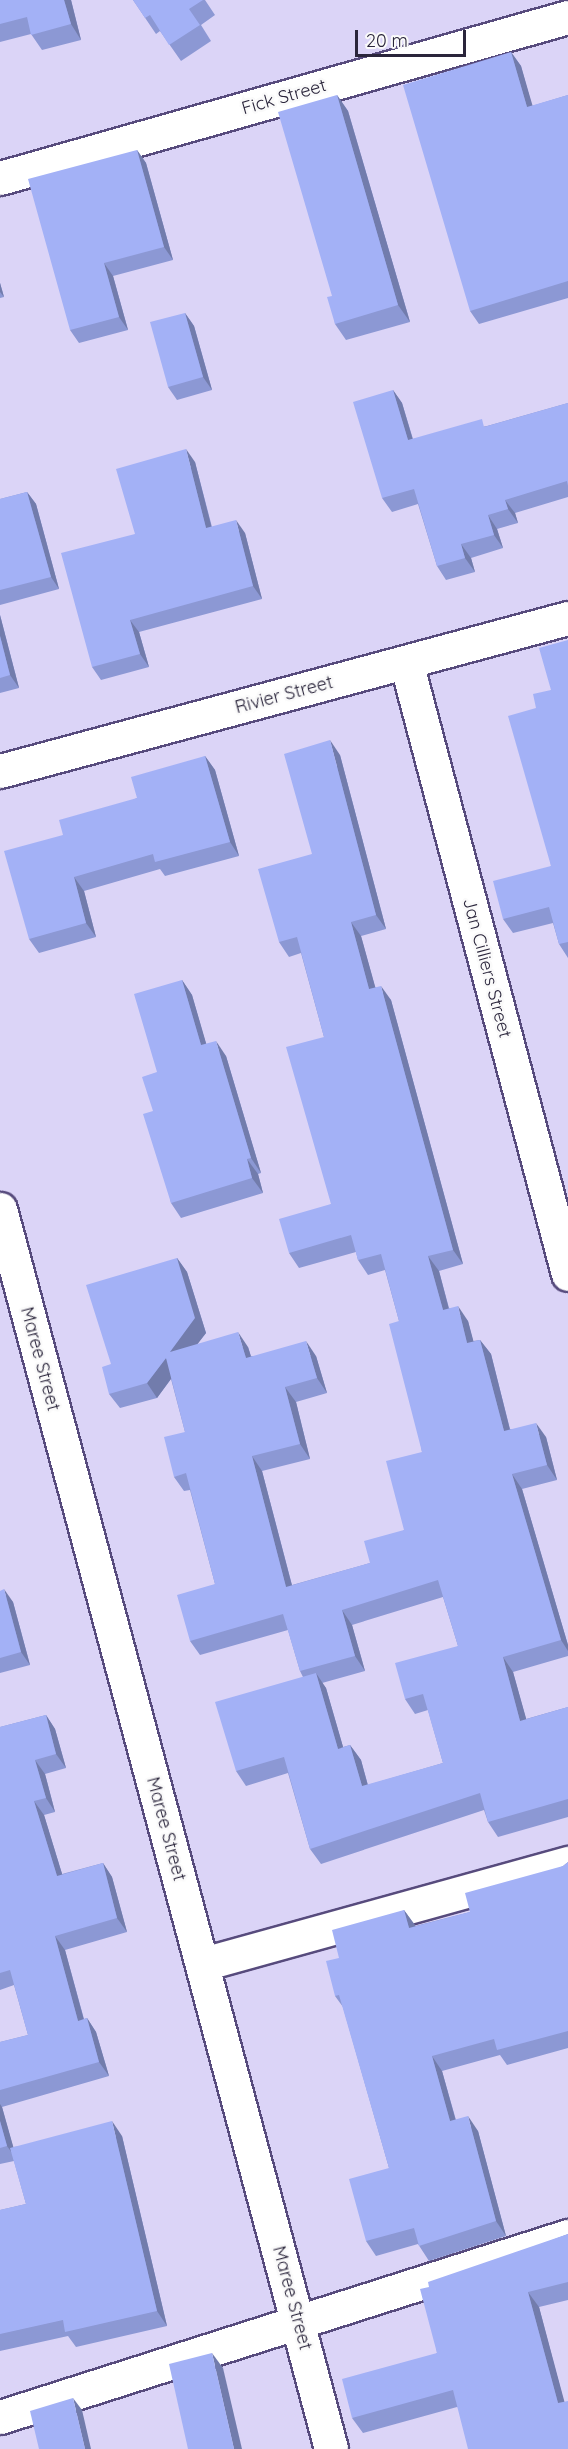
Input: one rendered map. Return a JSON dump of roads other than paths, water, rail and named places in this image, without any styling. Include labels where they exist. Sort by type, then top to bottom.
[{"type":"street","name":"Fick Street","points":[[0,178],[568,16]]},
{"type":"street","name":"Rivier Street","points":[[0,771],[568,618]]},
{"type":"street","name":"Jan Cilliers Street","points":[[406,662],[568,1274]]},
{"type":"street","name":"Maree Street","points":[[0,1209],[331,2449]]},
{"type":"street","points":[[202,1964],[568,1863]]},
{"type":"street","points":[[0,2417],[568,2236]]}]
